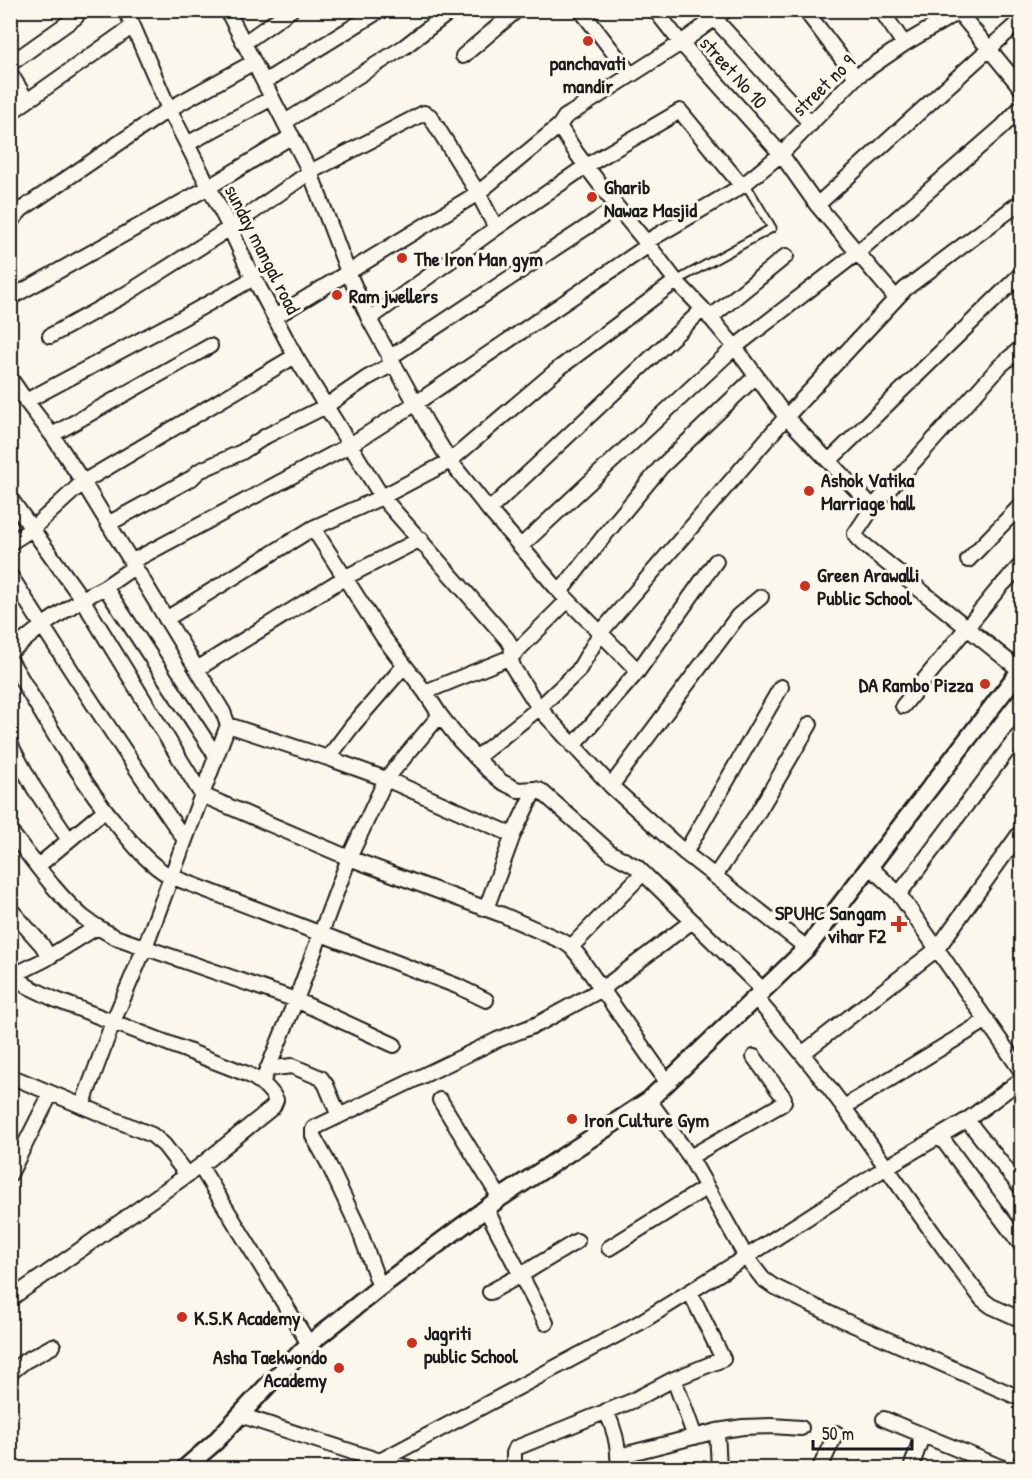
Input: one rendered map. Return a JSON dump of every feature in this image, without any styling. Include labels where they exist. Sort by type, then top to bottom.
[{"type":"street","name":"sunday mangal road","points":[[126,10],[169,110],[249,270],[295,356],[382,497],[507,639],[512,647],[511,657],[514,669],[539,708],[573,746],[611,786],[685,852],[807,948]]},
{"type":"street","points":[[227,10],[310,172],[348,272],[369,319],[450,461],[489,510],[564,596],[638,670]]},
{"type":"street","points":[[244,43],[291,10]]},
{"type":"street","points":[[264,82],[374,14],[375,10]]},
{"type":"street","points":[[285,122],[404,47],[452,10]]},
{"type":"street","points":[[464,56],[517,10]]},
{"type":"street","name":"street No 10","points":[[655,10],[681,43],[781,154],[818,206],[896,298]]},
{"type":"street","points":[[805,10],[856,77]]},
{"type":"street","points":[[881,10],[904,44]]},
{"type":"street","points":[[957,11],[1022,90]]},
{"type":"street","name":"street no 9","points":[[10,652],[42,626],[82,599],[105,587],[133,564],[350,445],[416,403],[648,243],[744,185],[781,154],[856,77],[957,11]]},
{"type":"street","points":[[583,13],[631,75]]},
{"type":"street","points":[[274,316],[478,193],[559,126],[570,114],[681,43],[718,14],[811,124]]},
{"type":"street","points":[[10,64],[76,17]]},
{"type":"street","points":[[818,206],[1022,19]]},
{"type":"street","points":[[10,113],[133,26]]},
{"type":"street","points":[[10,222],[22,209],[169,110],[254,62]]},
{"type":"street","points":[[10,73],[27,101]]},
{"type":"street","points":[[187,144],[272,98]]},
{"type":"street","points":[[522,546],[735,347],[857,252],[1002,127],[1022,106]]},
{"type":"street","points":[[369,319],[586,166],[680,111],[744,185]]},
{"type":"street","points":[[50,336],[126,294],[230,228],[310,172],[426,113],[478,193],[496,228]]},
{"type":"street","points":[[559,126],[617,207],[676,281],[735,347],[786,417],[873,507]]},
{"type":"street","points":[[10,298],[209,187],[292,136]]},
{"type":"street","points":[[476,758],[539,708],[578,671],[601,632],[786,417],[896,298],[1022,201]]},
{"type":"street","points":[[108,524],[192,478],[199,471],[242,452],[266,436],[326,406],[617,207]]},
{"type":"street","points":[[489,510],[706,313],[786,256]]},
{"type":"street","points":[[829,461],[1022,273]]},
{"type":"street","points":[[26,401],[254,278]]},
{"type":"street","points":[[166,619],[313,528],[382,497],[450,461],[558,369],[676,281]]},
{"type":"street","points":[[52,435],[210,346]]},
{"type":"street","points":[[184,1468],[215,1442],[309,1344],[380,1287],[500,1198],[649,1100],[807,948],[1021,670],[857,538],[856,532],[873,507],[1000,366],[1022,347]]},
{"type":"street","points":[[10,543],[32,529],[83,482],[295,356]]},
{"type":"street","points":[[425,692],[511,657],[564,596],[608,531],[662,467],[756,376]]},
{"type":"street","points":[[10,378],[83,482],[223,712],[228,725],[145,948],[113,1022],[82,1106]]},
{"type":"street","points":[[10,498],[82,599],[202,795],[349,858],[503,915],[564,942],[578,955],[667,1082]]},
{"type":"street","points":[[968,560],[1022,504]]},
{"type":"street","points":[[313,528],[383,637],[460,741],[502,783],[518,790],[535,789],[547,795],[611,853],[637,867],[692,922],[759,994],[844,1107],[885,1168],[982,1299],[991,1306],[1022,1320]]},
{"type":"street","points":[[197,669],[344,578],[420,539]]},
{"type":"street","points":[[573,746],[638,670],[716,561]]},
{"type":"street","points":[[903,706],[1001,586],[1022,564]]},
{"type":"street","points":[[10,575],[130,761],[185,840]]},
{"type":"street","points":[[105,587],[216,756]]},
{"type":"street","points":[[611,786],[738,616],[761,597]]},
{"type":"street","points":[[10,660],[73,763],[105,810],[148,861],[170,876],[457,986],[486,1000]]},
{"type":"street","points":[[328,758],[404,666]]},
{"type":"street","points":[[685,852],[781,687]]},
{"type":"street","points":[[262,1083],[349,858],[386,779],[440,715]]},
{"type":"street","points":[[715,876],[757,814],[810,724]]},
{"type":"street","points":[[228,725],[386,779],[513,835]]},
{"type":"street","points":[[899,894],[1022,731]]},
{"type":"street","points":[[10,744],[34,788],[69,840]]},
{"type":"street","points":[[486,909],[513,835],[535,789]]},
{"type":"street","points":[[38,866],[105,810]]},
{"type":"street","points":[[802,1053],[937,949],[1022,830]]},
{"type":"street","points":[[10,831],[61,894],[83,917],[115,937],[296,1000],[394,1045]]},
{"type":"street","points":[[869,866],[899,894],[1022,1072]]},
{"type":"street","points":[[571,947],[643,873]]},
{"type":"street","points":[[10,909],[42,945],[49,957]]},
{"type":"street","points":[[380,1287],[358,1227],[313,1136],[314,1128],[497,1040],[538,1024],[602,989],[692,922]]},
{"type":"street","points":[[10,1299],[188,1175],[274,1105],[276,1100],[262,1083],[247,1074],[54,999],[27,986],[12,973],[49,957],[98,927]]},
{"type":"street","points":[[844,1107],[987,1020]]},
{"type":"street","points":[[690,1158],[784,1101],[754,1057]]},
{"type":"street","points":[[267,1069],[292,1066],[321,1078],[339,1116]]},
{"type":"street","points":[[10,1076],[144,1132],[158,1140],[188,1175]]},
{"type":"street","points":[[384,1464],[616,1336],[690,1292],[885,1168],[967,1120],[1022,1079]]},
{"type":"street","points":[[11,1171],[51,1093]]},
{"type":"street","points":[[440,1100],[500,1198]]},
{"type":"street","points":[[649,1100],[690,1158],[746,1257],[763,1279],[845,1321],[1022,1399]]},
{"type":"street","points":[[967,1120],[1022,1189]]},
{"type":"street","points":[[940,1136],[1022,1246]]},
{"type":"street","points":[[200,1166],[309,1344]]},
{"type":"street","points":[[609,1248],[707,1186]]},
{"type":"street","points":[[486,1209],[546,1323]]},
{"type":"street","points":[[490,1292],[577,1241]]},
{"type":"street","points":[[514,1468],[516,1448],[632,1401],[674,1379],[723,1359],[690,1292]]},
{"type":"street","points":[[10,1373],[25,1361],[53,1346]]},
{"type":"street","points":[[674,1379],[695,1437]]},
{"type":"street","points":[[606,1411],[618,1444],[618,1462],[717,1431],[759,1426],[801,1428]]},
{"type":"street","points":[[240,1415],[384,1464],[410,1468]]},
{"type":"street","points":[[884,1419],[1003,1468]]},
{"type":"street","points":[[717,1431],[719,1468]]},
{"type":"street","points":[[820,1468],[836,1433]]},
{"type":"street","points":[[911,1468],[922,1436]]},
{"type":"street","points":[[1018,1468],[1022,1460]]},
{"type":"lane","points":[[676,281],[772,228],[744,185]]},
{"type":"place","name":"panchavati mandir","points":[[588,41]]},
{"type":"place","name":"Gharib Nawaz Masjid","points":[[592,197]]},
{"type":"place","name":"The Iron Man gym","points":[[402,258]]},
{"type":"place","name":"Ram jwellers","points":[[337,295]]},
{"type":"place","name":"Ashok Vatika Marriage hall","points":[[809,491]]},
{"type":"place","name":"Green Arawalli Public School","points":[[805,586]]},
{"type":"place","name":"DA Rambo Pizza","points":[[985,684]]},
{"type":"place","name":"SPUHC Sangam vihar F2","points":[[899,924]]},
{"type":"place","name":"Iron Culture Gym","points":[[572,1119]]},
{"type":"place","name":"K.S.K Academy","points":[[182,1317]]},
{"type":"place","name":"Jagriti public School","points":[[412,1343]]},
{"type":"place","name":"Asha Taekwondo Academy","points":[[339,1368]]}]
